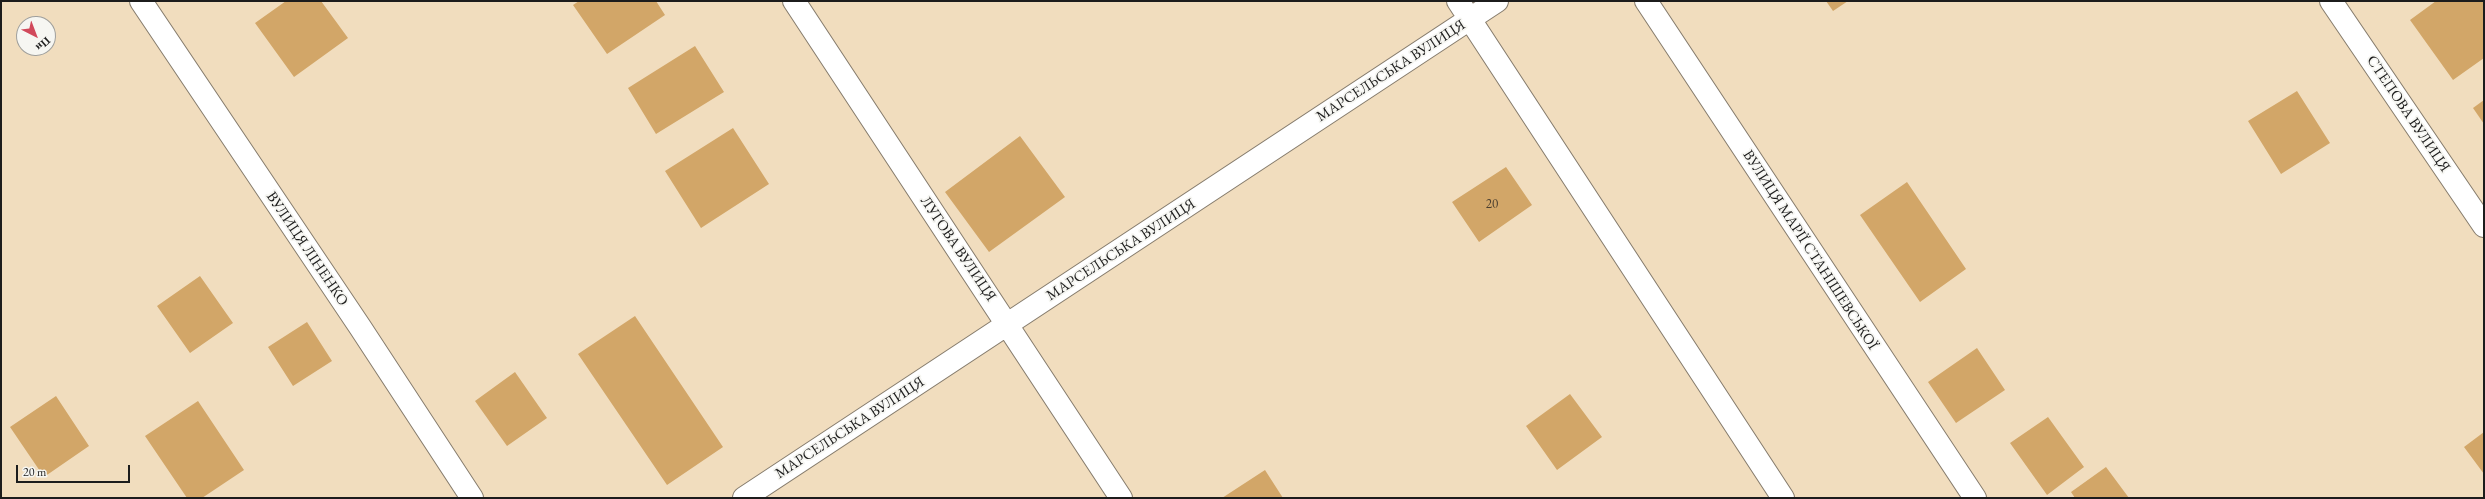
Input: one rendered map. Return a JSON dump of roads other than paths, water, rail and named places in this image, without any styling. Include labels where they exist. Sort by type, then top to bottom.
[{"type":"street","name":"ВУЛИЦЯ ЛІНЕНКО","points":[[141,1],[360,327],[472,498]]},
{"type":"street","name":"ЛУГОВА ВУЛИЦЯ","points":[[794,1],[1008,324],[1121,498]]},
{"type":"street","points":[[1458,1],[1783,498]]},
{"type":"street","name":"МАРСЕЛЬСЬКА ВУЛИЦЯ","points":[[744,498],[1497,1]]},
{"type":"street","name":"ВУЛИЦЯ МАРІЇ СТАНІШЕВСЬКОЇ","points":[[1646,1],[1975,498]]},
{"type":"street","name":"СТЕПОВА ВУЛИЦЯ","points":[[2331,1],[2484,226]]}]
